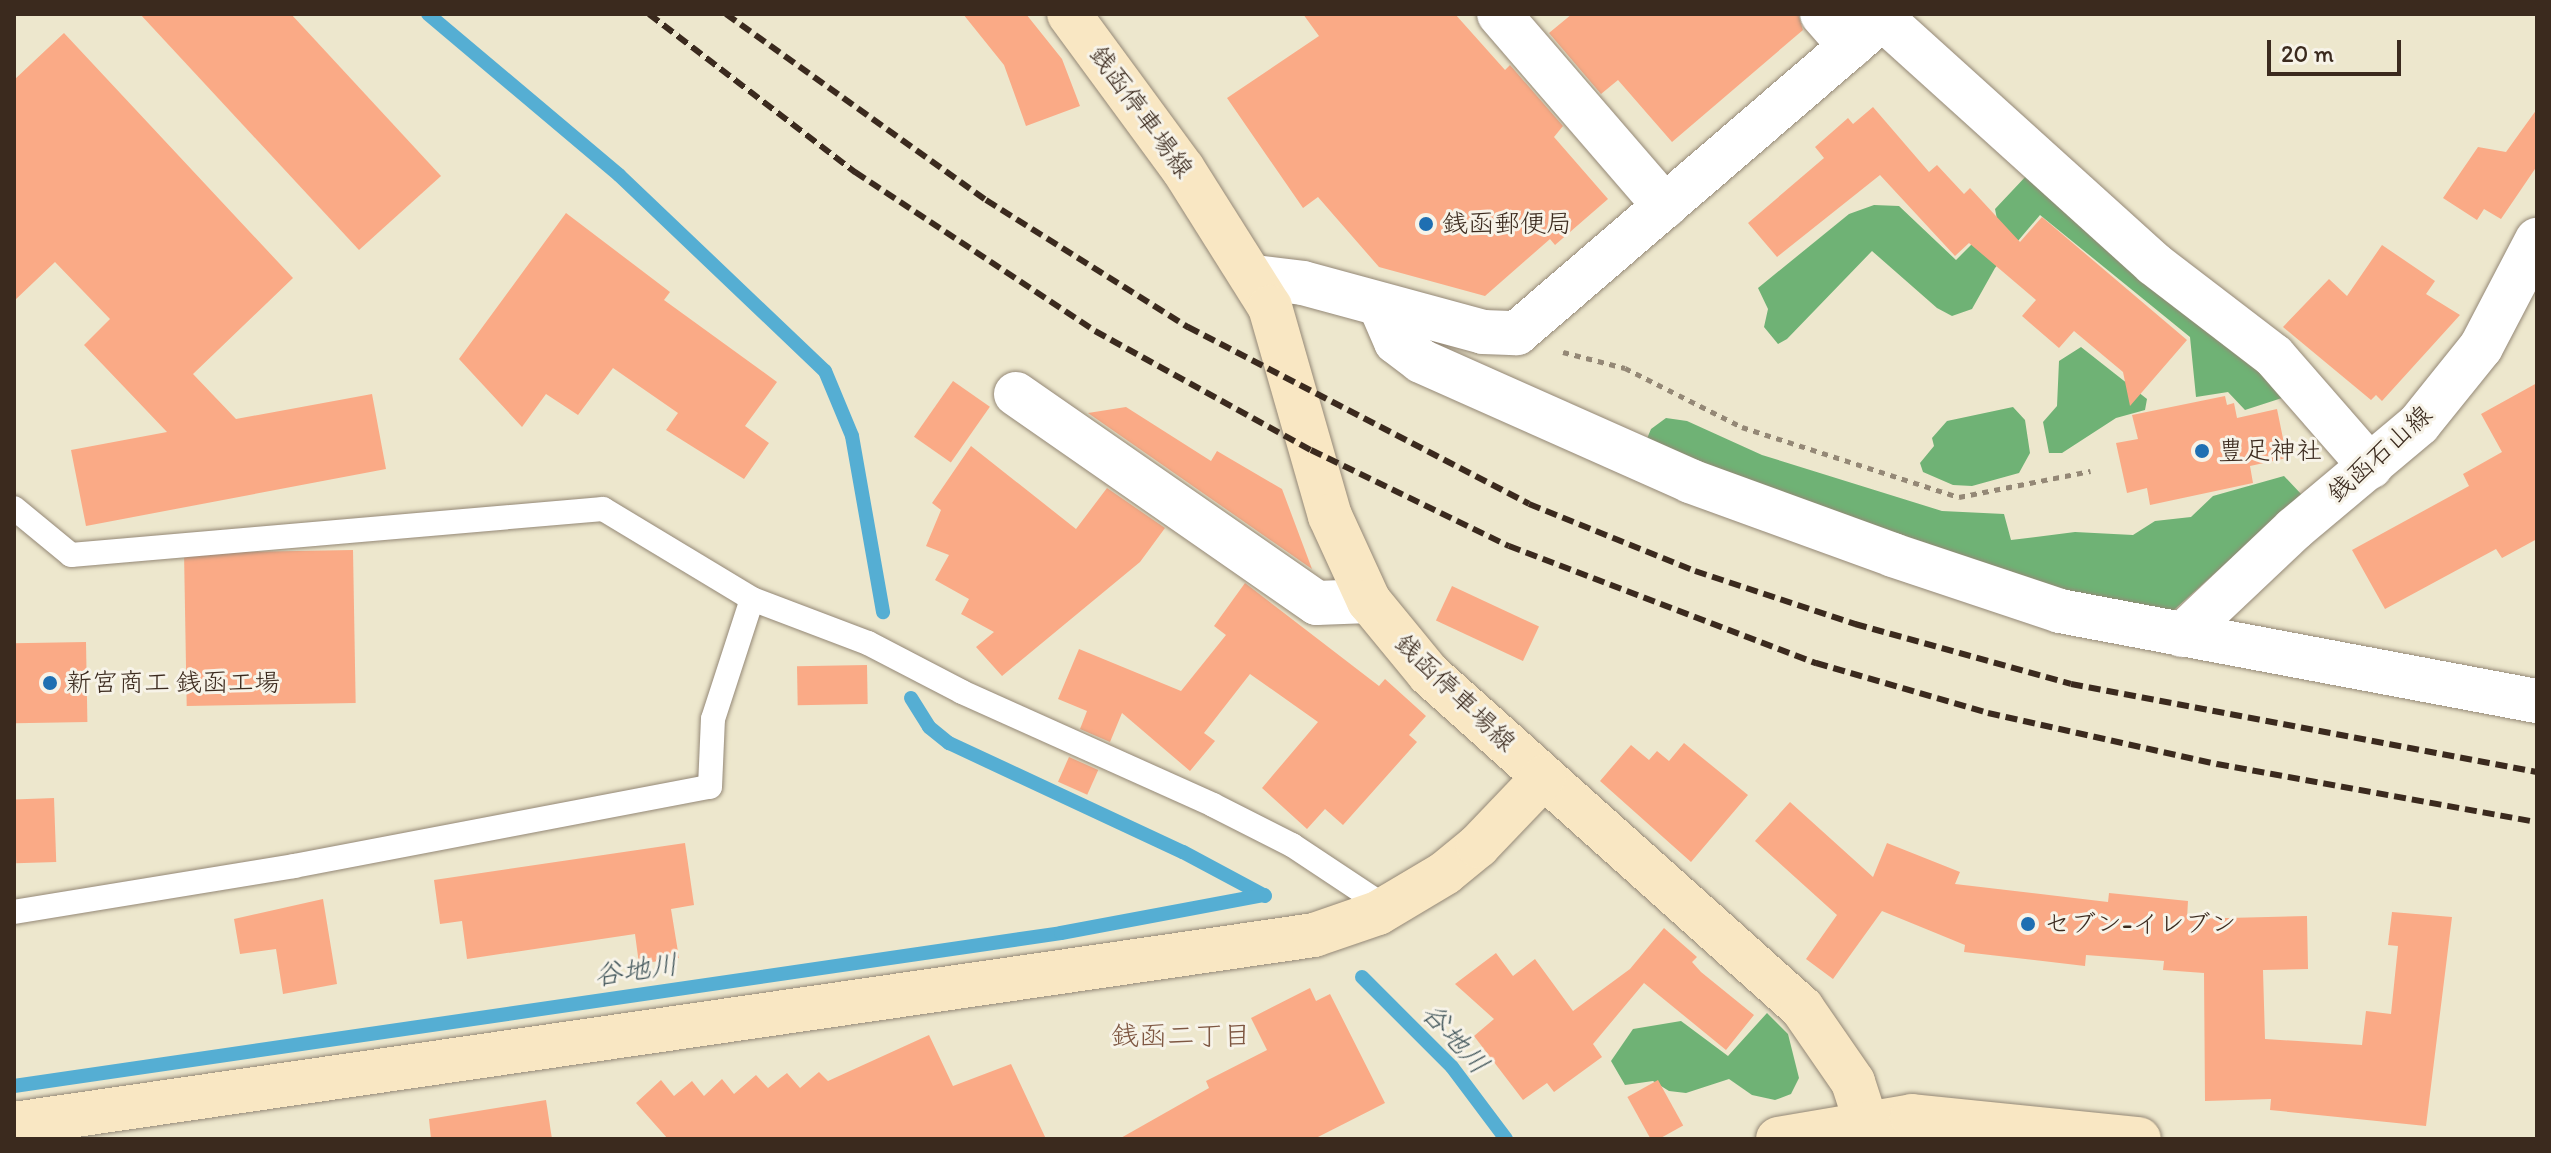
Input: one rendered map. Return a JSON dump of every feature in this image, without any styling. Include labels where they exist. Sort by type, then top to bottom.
[{"type":"main road","name":"銭函停車場線","points":[[1069,14],[1255,277],[1277,322],[1330,516],[1369,601],[1429,674],[1802,1008],[1853,1082],[1866,1122]]},
{"type":"main road","points":[[14,1124],[1277,944],[1346,926],[1387,908],[1478,846],[1544,777]]},
{"type":"main road","points":[[1778,1139],[1866,1122],[1954,1119],[2139,1139]]},
{"type":"street","points":[[1499,14],[1665,206]]},
{"type":"street","points":[[1255,277],[1303,283],[1483,332],[1517,333],[1665,206],[1836,30],[1886,16],[2154,264],[2274,356],[2371,467]]},
{"type":"street","name":"銭函石山線","points":[[2182,635],[2294,529],[2419,424],[2481,347],[2537,240]]},
{"type":"street","points":[[1380,305],[1396,342],[1421,361],[1690,481],[2060,611],[2537,701]]},
{"type":"street","points":[[1016,394],[1317,603],[1369,601]]},
{"type":"lane","points":[[14,508],[71,555],[603,509],[752,599],[868,643],[962,692],[1213,805],[1292,845],[1387,908]]},
{"type":"lane","points":[[14,912],[294,866],[710,787],[713,719],[752,599]]},
{"type":"path","points":[[1564,352],[1625,368],[1742,427],[1959,497],[2090,471]]},
{"type":"green space","points":[[2028,174],[2256,361],[2285,397],[2245,410],[2228,392],[2196,397],[2190,337],[2040,215],[1995,268],[1972,309],[1952,316],[1937,308],[1872,251],[1787,339],[1778,344],[1764,327],[1768,309],[1758,288],[1849,214],[1874,205],[1899,206],[1956,260],[1997,219],[1995,209]]},
{"type":"green space","points":[[2081,347],[2147,399],[2145,410],[2116,418],[2062,453],[2049,453],[2043,422],[2057,406],[2059,361]]},
{"type":"green space","points":[[2013,407],[2025,420],[2030,453],[2019,473],[1972,486],[1953,485],[1923,472],[1920,463],[1934,446],[1932,438],[1947,421]]},
{"type":"green space","points":[[1666,418],[1687,421],[1762,455],[1942,511],[2004,514],[2011,540],[2075,532],[2133,535],[2155,521],[2191,517],[2213,496],[2284,476],[2302,495],[2165,618],[2060,598],[1820,518],[1646,441],[1651,429]]},
{"type":"green space","points":[[1767,1013],[1788,1034],[1799,1078],[1791,1094],[1775,1100],[1752,1095],[1729,1079],[1686,1093],[1669,1091],[1653,1081],[1625,1085],[1611,1061],[1633,1029],[1681,1021],[1728,1056]]},
{"type":"building","points":[[140,14],[291,14],[441,176],[359,250]]},
{"type":"building","points":[[963,14],[1026,14],[1062,59],[1080,106],[1026,126],[1004,65]]},
{"type":"building","points":[[1303,14],[1455,14],[1505,70],[1510,65],[1563,126],[1554,137],[1608,199],[1555,245],[1550,239],[1485,296],[1379,267],[1318,197],[1303,208],[1227,98],[1319,36]]},
{"type":"building","points":[[1572,14],[1798,14],[1803,30],[1672,142],[1618,80],[1601,94],[1549,33]]},
{"type":"building","points":[[64,33],[293,278],[193,374],[236,419],[372,394],[386,469],[86,526],[71,450],[167,432],[84,345],[110,319],[55,262],[14,301],[14,80]]},
{"type":"building","points":[[1873,107],[1929,172],[1937,165],[1964,194],[1970,188],[2020,242],[2042,217],[2187,340],[2130,406],[2123,372],[2074,331],[2059,348],[2022,316],[2036,300],[1969,243],[1955,256],[1880,175],[1777,257],[1748,223],[1824,158],[1815,147],[1848,118],[1853,124]]},
{"type":"building","points":[[2537,109],[2537,166],[2501,219],[2484,209],[2477,220],[2443,198],[2478,147],[2506,152]]},
{"type":"building","points":[[566,213],[670,292],[664,300],[777,382],[745,426],[769,443],[744,479],[666,430],[678,413],[613,368],[578,415],[546,394],[522,427],[459,359]]},
{"type":"building","points":[[2382,245],[2435,281],[2426,294],[2460,315],[2382,401],[2376,395],[2371,400],[2283,327],[2329,279],[2347,296]]},
{"type":"building","points":[[953,381],[990,407],[951,463],[914,437]]},
{"type":"building","points":[[2537,383],[2537,539],[2502,558],[2496,549],[2385,609],[2352,550],[2469,486],[2463,474],[2502,452],[2481,414]]},
{"type":"building","name":"豊足神社","points":[[2225,396],[2227,405],[2234,403],[2237,418],[2277,409],[2287,458],[2250,466],[2253,483],[2150,505],[2147,488],[2127,493],[2116,443],[2138,439],[2132,415]]},
{"type":"building","points":[[1126,407],[1211,461],[1217,451],[1282,489],[1312,569],[1088,413]]},
{"type":"building","points":[[971,446],[1076,529],[1107,488],[1165,528],[1140,562],[1002,676],[976,647],[994,632],[961,614],[969,599],[935,580],[949,555],[926,546],[941,510],[932,503]]},
{"type":"building","points":[[353,550],[356,703],[187,706],[184,553]]},
{"type":"building","points":[[1245,583],[1379,686],[1385,679],[1426,716],[1409,735],[1417,742],[1343,825],[1325,809],[1307,829],[1262,788],[1318,722],[1250,674],[1204,733],[1215,741],[1190,771],[1122,713],[1110,742],[1080,729],[1087,711],[1058,699],[1079,649],[1181,691],[1226,635],[1214,626]]},
{"type":"building","points":[[1452,586],[1539,627],[1523,661],[1436,620]]},
{"type":"building","name":"新宮商工 銭函工場","points":[[86,642],[87,722],[15,723],[14,643]]},
{"type":"building","points":[[867,665],[868,704],[798,705],[797,666]]},
{"type":"building","points":[[1684,743],[1748,795],[1691,862],[1600,781],[1631,745],[1649,760],[1657,751],[1669,761]]},
{"type":"building","points":[[1069,757],[1098,770],[1087,795],[1058,782]]},
{"type":"building","points":[[54,798],[56,862],[16,863],[14,799]]},
{"type":"building","points":[[1790,802],[1873,877],[1887,843],[1960,872],[1955,884],[2108,902],[2109,893],[2188,901],[2187,919],[2307,916],[2308,969],[2263,970],[2265,1039],[2362,1045],[2366,1011],[2391,1014],[2398,946],[2388,945],[2392,912],[2452,917],[2426,1126],[2270,1110],[2271,1099],[2205,1101],[2204,973],[2163,970],[2164,961],[2086,955],[2085,966],[1964,952],[1965,945],[1882,911],[1833,979],[1806,959],[1837,915],[1755,841]]},
{"type":"building","points":[[685,843],[694,905],[671,909],[679,958],[639,964],[635,934],[467,959],[462,921],[440,924],[434,880]]},
{"type":"building","points":[[323,899],[337,984],[283,994],[276,949],[240,954],[234,919]]},
{"type":"building","points":[[1664,928],[1697,957],[1692,962],[1701,972],[1754,1015],[1726,1050],[1644,983],[1593,1044],[1602,1057],[1554,1092],[1547,1083],[1523,1100],[1474,1036],[1494,1019],[1455,984],[1496,953],[1513,976],[1535,959],[1573,1011],[1630,969]]},
{"type":"building","points":[[1310,988],[1316,1001],[1330,994],[1385,1103],[1314,1139],[1119,1139],[1209,1088],[1206,1081],[1267,1050],[1251,1018]]},
{"type":"building","points":[[929,1035],[953,1086],[1011,1064],[1046,1139],[668,1139],[636,1103],[661,1080],[674,1096],[692,1081],[704,1096],[722,1079],[734,1094],[756,1075],[768,1088],[787,1073],[800,1088],[819,1072],[828,1081]]},
{"type":"building","points":[[1658,1080],[1683,1125],[1659,1139],[1651,1139],[1627,1097]]},
{"type":"building","points":[[546,1100],[552,1139],[431,1139],[429,1119]]},
{"type":"waterway","points":[[428,14],[619,175],[825,371],[852,436],[883,612]]},
{"type":"waterway","points":[[911,698],[929,727],[949,743],[1183,852],[1265,896]]},
{"type":"waterway","name":"谷地川","points":[[14,1086],[1061,933],[1264,895]]},
{"type":"waterway","name":"谷地川","points":[[1362,977],[1452,1067],[1506,1139]]},
{"type":"railway","points":[[649,14],[855,172],[1095,331],[1311,450],[1509,546],[1816,663],[1988,713],[2217,764],[2537,822]]},
{"type":"railway","points":[[726,14],[986,200],[1188,327],[1529,504],[1695,571],[1855,624],[2071,684],[2537,772]]},
{"type":"place","name":"銭函郵便局","points":[[1426,224]]},
{"type":"place","name":"豊足神社","points":[[2202,451]]},
{"type":"place","name":"新宮商工 銭函工場","points":[[50,683]]},
{"type":"place","name":"セブン-イレブン","points":[[2028,924]]},
{"type":"district","name":"銭函二丁目","points":[[1181,1035]]}]
